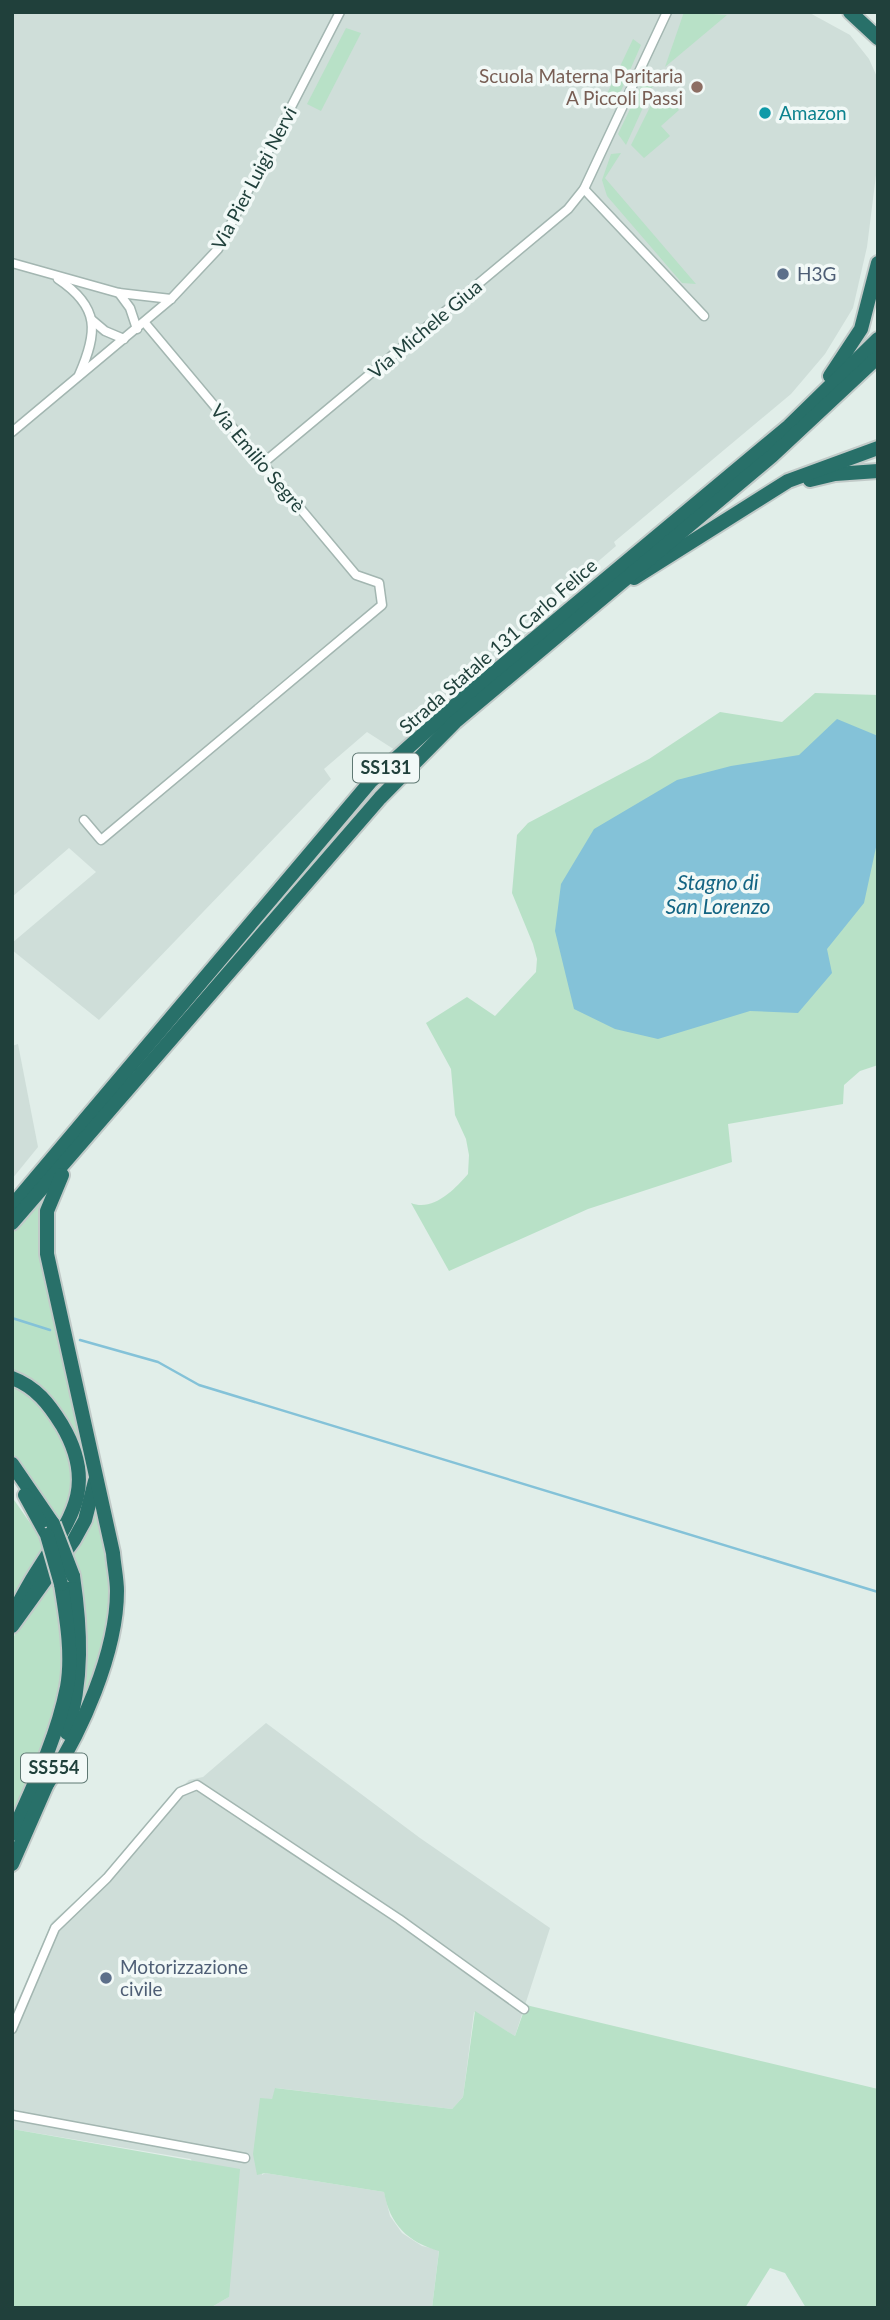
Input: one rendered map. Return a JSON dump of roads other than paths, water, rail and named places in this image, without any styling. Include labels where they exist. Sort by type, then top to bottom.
[{"type":"highway","points":[[850,12],[878,38]]},
{"type":"highway","points":[[631,556],[667,517],[828,379],[861,329],[878,263]]},
{"type":"highway","name":"Strada Statale 131 Carlo Felice","points":[[12,1206],[371,781],[461,700],[789,426],[878,339]]},
{"type":"highway","name":"Strada Statale 131 Carlo Felice","points":[[12,1223],[380,798],[455,722],[772,456],[878,357]]},
{"type":"highway","points":[[614,588],[652,569],[710,528],[788,481],[878,448]]},
{"type":"highway","points":[[772,492],[835,474],[878,471]]},
{"type":"highway","points":[[47,1784],[65,1758],[107,1654],[117,1591],[113,1553],[47,1254],[46,1223],[54,1188],[88,1144],[89,1134]]},
{"type":"highway","points":[[12,1378],[27,1384],[50,1405],[65,1430],[80,1476],[76,1510],[12,1616]]},
{"type":"highway","name":"SS554","points":[[12,1464],[50,1530],[79,1617],[78,1688],[64,1743],[12,1864]]},
{"type":"highway","points":[[12,1626],[74,1540],[85,1520],[97,1476]]},
{"type":"highway","name":"SS554","points":[[12,1477],[50,1530]]},
{"type":"highway","points":[[12,1489],[31,1504]]},
{"type":"highway","name":"SS554","points":[[12,1834],[48,1749],[67,1687],[67,1580]]},
{"type":"street","name":"Via Pier Luigi Nervi","points":[[12,432],[145,323],[201,270],[233,225],[340,12]]},
{"type":"street","name":"Via Michele Giua","points":[[262,464],[549,226],[584,189],[667,12]]},
{"type":"street","points":[[584,189],[704,316]]},
{"type":"street","points":[[12,263],[119,293],[147,299],[172,299]]},
{"type":"street","points":[[52,275],[83,299],[92,320],[105,331],[124,339]]},
{"type":"street","points":[[119,293],[130,308],[137,329]]},
{"type":"street","points":[[78,377],[90,352],[92,320]]},
{"type":"street","name":"Via Emilio Segrè","points":[[84,820],[101,840],[382,605],[379,583],[356,575],[145,323]]},
{"type":"street","points":[[12,2029],[55,1928],[107,1878],[180,1792],[197,1784],[387,1911],[524,2008]]},
{"type":"street","points":[[12,2115],[245,2158]]},
{"type":"water","name":"Stagno di San Lorenzo","points":[[837,719],[878,736],[878,838],[864,903],[827,949],[832,973],[798,1013],[750,1011],[658,1039],[615,1029],[574,1009],[555,931],[561,884],[594,829],[677,780],[731,766],[799,755]]},
{"type":"waterway","points":[[12,1318],[50,1330]]},
{"type":"waterway","points":[[80,1340],[158,1362],[199,1385],[878,1592]]},
{"type":"place","name":"Scuola Materna Paritaria A Piccoli Passi","points":[[697,87]]},
{"type":"place","name":"Amazon","points":[[765,113]]},
{"type":"place","name":"H3G","points":[[783,274]]},
{"type":"place","name":"Motorizzazione civile","points":[[106,1978]]}]
